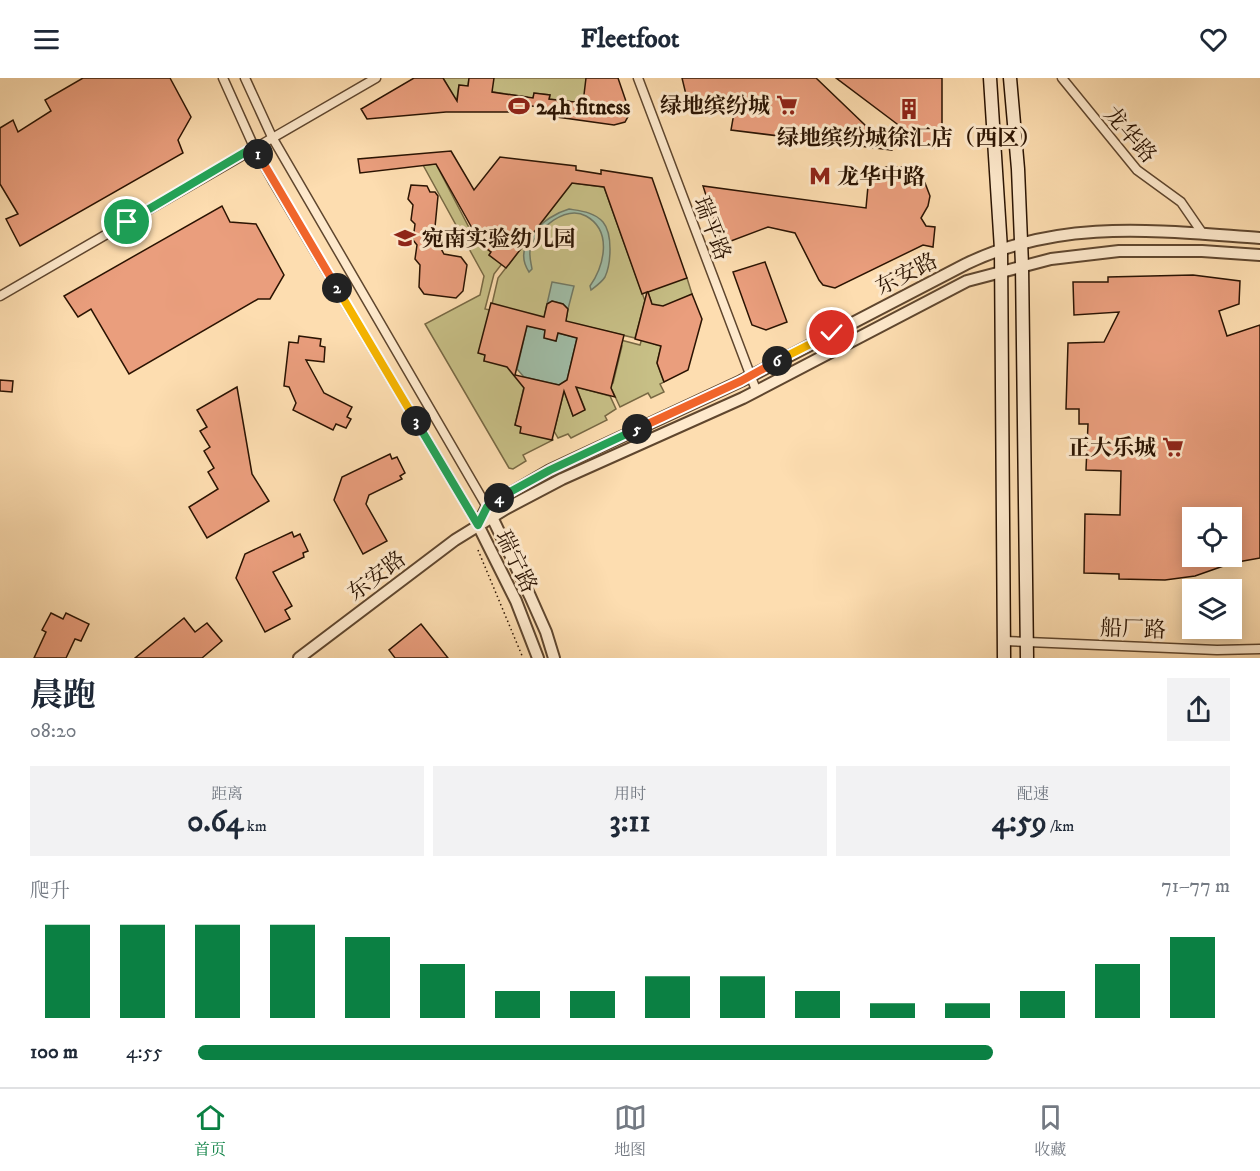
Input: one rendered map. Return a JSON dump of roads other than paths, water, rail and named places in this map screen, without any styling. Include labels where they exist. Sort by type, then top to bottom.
[{"type":"main road","points":[[990,78],[1001,249],[1004,658]]},
{"type":"main road","points":[[1010,78],[1018,169],[1022,265],[1027,658]]},
{"type":"street","name":"瑞宁路","points":[[223,78],[254,147],[516,601],[538,658]]},
{"type":"street","name":"瑞宁路","points":[[245,78],[272,137],[490,512],[538,614],[554,658]]},
{"type":"street","points":[[0,296],[376,78]]},
{"type":"street","name":"瑞平路","points":[[638,78],[756,390]]},
{"type":"street","name":"龙华路","points":[[1062,78],[1137,170],[1180,202],[1203,234]]},
{"type":"street","name":"东安路","points":[[299,658],[474,528],[490,512],[550,470],[750,376],[966,264],[1021,243],[1053,236],[1119,230],[1159,230],[1260,238]]},
{"type":"street","name":"东安路","points":[[490,512],[756,390],[967,281],[1051,259],[1119,251],[1202,251],[1260,255]]},
{"type":"street","name":"船厂路","points":[[1004,641],[1217,650],[1260,648]]},
{"type":"place","name":"绿地缤纷城","points":[[787,105]]},
{"type":"place","name":"24h fitness","points":[[519,106]]},
{"type":"place","name":"绿地缤纷城徐汇店（西区）","points":[[909,109]]},
{"type":"place","name":"龙华中路","points":[[820,176]]},
{"type":"place","name":"宛南实验幼儿园","points":[[405,238]]},
{"type":"place","name":"正大乐城","points":[[1173,447]]}]
